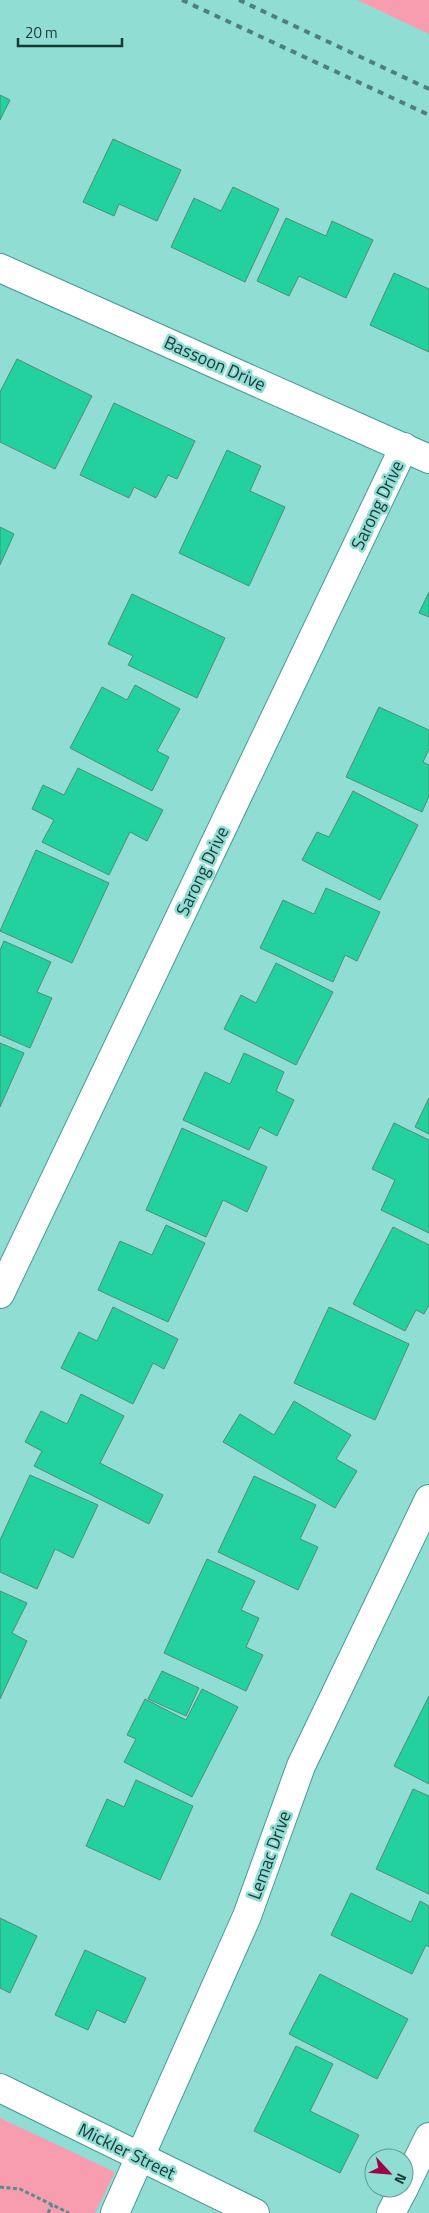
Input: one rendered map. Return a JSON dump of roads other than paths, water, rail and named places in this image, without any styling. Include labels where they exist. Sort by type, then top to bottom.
[{"type":"street","name":"Bassoon Drive","points":[[0,268],[429,459]]},
{"type":"street","name":"Sarong Drive","points":[[0,1294],[404,447]]},
{"type":"street","name":"Lemac Drive","points":[[115,2213],[247,1916],[300,1766],[429,1499]]},
{"type":"street","name":"Mickler Street","points":[[0,2088],[255,2213]]},
{"type":"street","points":[[414,2168],[429,2137]]},
{"type":"street","points":[[391,2213],[399,2198]]},
{"type":"railway","points":[[182,0],[429,115]]},
{"type":"railway","points":[[239,0],[429,89]]}]
